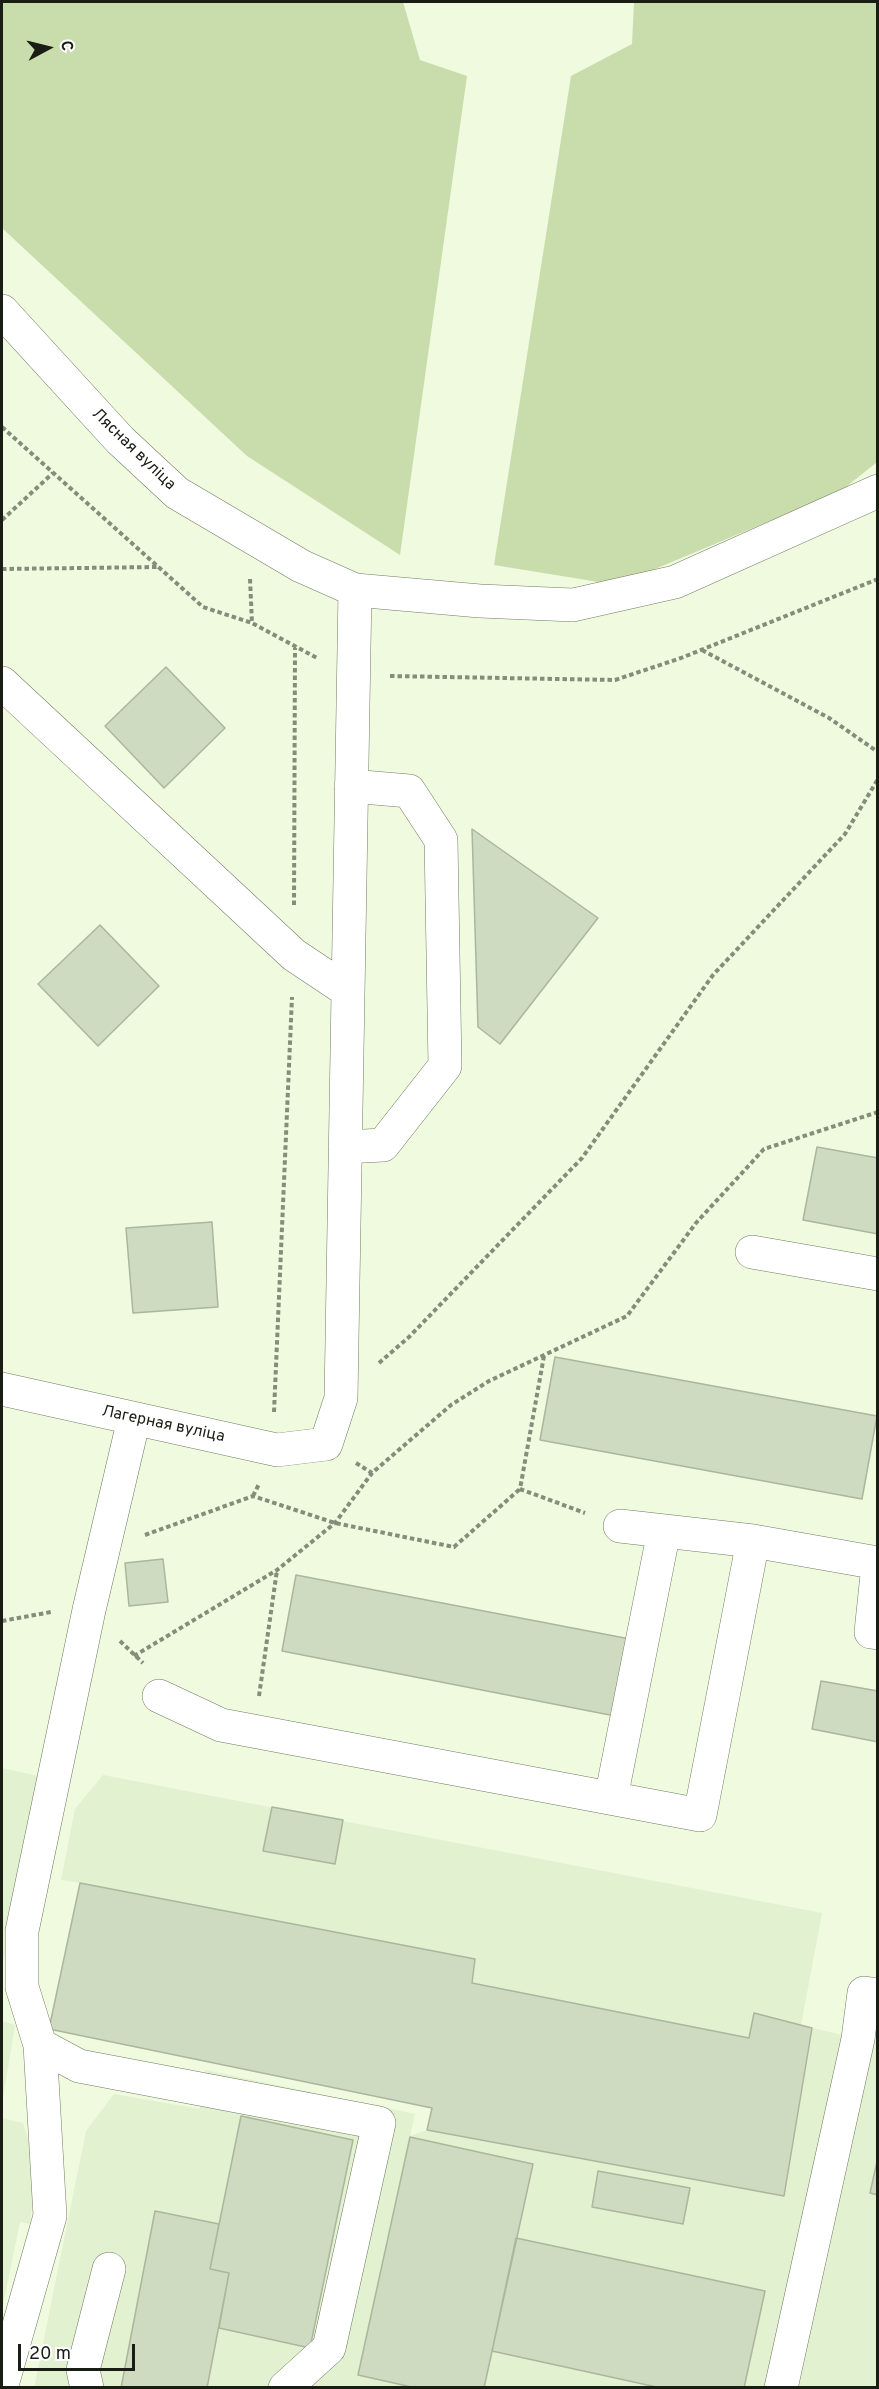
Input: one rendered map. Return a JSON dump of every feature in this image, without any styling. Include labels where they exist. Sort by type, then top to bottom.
[{"type":"street","name":"Лясная вуліца","points":[[2,311],[120,440],[177,493],[301,566],[355,590],[480,601],[573,605],[675,582],[878,491]]},
{"type":"street","points":[[326,1443],[341,1398],[355,590]]},
{"type":"street","points":[[2,683],[294,955],[348,991]]},
{"type":"street","points":[[345,1147],[383,1145],[445,1066],[441,840],[409,791],[351,786]]},
{"type":"street","points":[[752,1252],[878,1274]]},
{"type":"street","name":"Лагерная вуліца","points":[[2,1389],[277,1450],[326,1443]]},
{"type":"street","points":[[2,2385],[50,2216],[40,2045],[22,1987],[22,1931],[90,1610],[134,1419]]},
{"type":"street","points":[[620,1526],[753,1541],[878,1564],[871,1632],[878,1634]]},
{"type":"street","points":[[611,1798],[664,1531]]},
{"type":"street","points":[[154,1681],[222,1725],[700,1815],[753,1541]]},
{"type":"street","points":[[781,2388],[858,2039],[864,1993],[878,1995]]},
{"type":"street","points":[[40,2045],[79,2066],[379,2123],[329,2348],[285,2388]]},
{"type":"street","points":[[87,2388],[83,2370],[109,2270]]},
{"type":"path","points":[[2,427],[203,607],[252,623],[295,648],[353,675],[615,680],[701,650],[878,579]]},
{"type":"path","points":[[2,520],[53,473]]},
{"type":"path","points":[[249,537],[252,623]]},
{"type":"path","points":[[2,569],[158,567]]},
{"type":"path","points":[[277,1450],[274,1412],[294,955],[295,648]]},
{"type":"path","points":[[701,650],[829,718],[878,752]]},
{"type":"path","points":[[341,1398],[409,1337],[582,1158],[713,975],[845,834],[878,779]]},
{"type":"path","points":[[134,1656],[277,1570],[335,1523],[372,1473],[451,1404],[489,1381],[627,1316],[696,1223],[764,1149],[878,1112]]},
{"type":"path","points":[[105,1549],[253,1496],[335,1523],[454,1547],[520,1489],[544,1356]]},
{"type":"path","points":[[262,1409],[274,1412],[285,1410]]},
{"type":"path","points":[[326,1443],[372,1473]]},
{"type":"path","points":[[520,1489],[620,1526]]},
{"type":"path","points":[[258,1703],[277,1570]]},
{"type":"path","points":[[2,1621],[32,1614],[90,1610],[134,1656],[154,1681]]},
{"type":"shaded area","points":[[2,2],[403,2],[420,60],[467,76],[400,555],[247,456],[2,228]]},
{"type":"shaded area","points":[[634,2],[877,2],[877,462],[841,491],[617,585],[494,565],[571,76],[632,44]]},
{"type":"shaded area","points":[[2,1768],[39,1776],[2,1968]]},
{"type":"shaded area","points":[[103,1775],[822,1913],[801,2025],[858,2039],[877,2039],[877,2387],[34,2388],[86,2131],[114,2094],[200,2109],[205,2070],[415,2114],[410,2136],[427,2130],[432,2108],[80,1883],[61,1880],[75,1809]]},
{"type":"shaded area","points":[[2,2021],[15,2025],[2,2104]]},
{"type":"shaded area","points":[[2,2118],[23,2123],[36,2166],[30,2224],[20,2222],[2,2310]]},
{"type":"building","points":[[166,667],[225,728],[164,788],[105,726]]},
{"type":"building","points":[[472,829],[598,918],[500,1044],[478,1027]]},
{"type":"building","points":[[100,925],[159,986],[98,1046],[38,984]]},
{"type":"building","points":[[817,1147],[878,1158],[878,1234],[803,1220]]},
{"type":"building","points":[[212,1222],[218,1307],[133,1313],[126,1228]]},
{"type":"building","points":[[555,1357],[877,1416],[862,1499],[540,1440]]},
{"type":"building","points":[[163,1559],[168,1602],[129,1606],[125,1563]]},
{"type":"building","points":[[296,1575],[630,1639],[615,1716],[282,1651]]},
{"type":"building","points":[[821,1681],[878,1691],[878,1742],[812,1729]]},
{"type":"building","points":[[272,1807],[343,1820],[335,1864],[263,1851]]},
{"type":"building","points":[[80,1883],[475,1959],[472,1983],[749,2038],[754,2013],[812,2028],[784,2196],[427,2130],[432,2108],[49,2029]]},
{"type":"building","points":[[241,2116],[353,2140],[310,2348],[219,2328],[229,2273],[210,2269]]},
{"type":"building","points":[[410,2137],[533,2164],[484,2388],[416,2388],[358,2375]]},
{"type":"building","points":[[878,2157],[878,2195],[870,2193]]},
{"type":"building","points":[[598,2171],[690,2188],[683,2224],[592,2207]]},
{"type":"building","points":[[155,2211],[219,2224],[210,2269],[229,2273],[207,2388],[121,2388]]},
{"type":"building","points":[[516,2238],[765,2291],[744,2388],[661,2388],[492,2351]]}]
